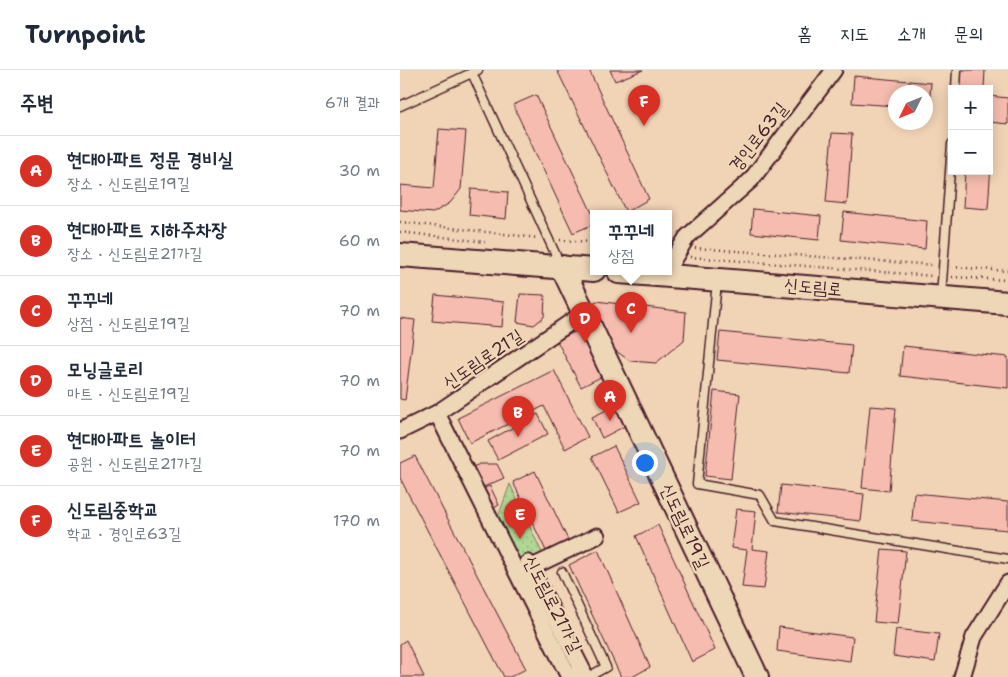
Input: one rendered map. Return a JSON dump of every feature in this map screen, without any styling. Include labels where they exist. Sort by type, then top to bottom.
[{"type":"street","name":"경인로63길","points":[[672,262],[687,237],[751,180],[834,70]]},
{"type":"street","points":[[400,255],[590,270]]},
{"type":"street","name":"신도림로","points":[[672,264],[717,280],[942,287],[1008,303]]},
{"type":"street","name":"신도림로19길","points":[[562,267],[757,677]]},
{"type":"street","name":"신도림로21길","points":[[400,430],[437,413],[584,313]]},
{"type":"street","name":"신도림로21가길","points":[[437,413],[570,677]]},
{"type":"street","points":[[570,677],[583,671],[544,596],[536,580],[532,571],[528,563],[530,568],[538,564],[597,536]]},
{"type":"street","points":[[962,677],[974,637],[1008,584]]},
{"type":"lane","points":[[956,85],[957,70]]},
{"type":"lane","points":[[400,106],[475,71],[562,267]]},
{"type":"lane","points":[[942,287],[950,175]]},
{"type":"lane","points":[[717,280],[697,484],[760,495],[775,521],[1008,559]]},
{"type":"lane","points":[[562,572],[606,667],[588,677]]},
{"type":"path","points":[[400,222],[549,239],[590,242]]},
{"type":"path","points":[[672,264],[943,266],[1008,271]]},
{"type":"path","points":[[672,264],[942,287],[1008,280]]},
{"type":"green space","points":[[510,484],[543,555],[518,568],[496,523]]},
{"type":"building","points":[[557,70],[589,70],[649,199],[630,210],[625,210]]},
{"type":"building","points":[[610,70],[643,70],[615,81]]},
{"type":"building","points":[[961,70],[985,70],[984,85],[959,85]]},
{"type":"building","points":[[854,76],[931,83],[931,85],[888,85],[888,105],[852,103]]},
{"type":"building","points":[[536,95],[591,210],[590,226],[573,233],[513,105]]},
{"type":"building","points":[[993,96],[1008,98],[1008,124],[993,122]]},
{"type":"building","points":[[439,129],[466,131],[461,189],[450,203],[433,213],[400,210],[400,185],[434,188]]},
{"type":"building","points":[[832,133],[852,134],[847,204],[826,202]]},
{"type":"building","points":[[965,175],[990,175],[988,209],[963,207]]},
{"type":"building","points":[[471,189],[508,192],[506,219],[469,215]]},
{"type":"building","points":[[753,209],[821,216],[819,240],[751,233]]},
{"type":"building","points":[[844,212],[927,221],[925,249],[841,240]]},
{"type":"building","points":[[520,294],[545,295],[544,317],[534,325],[517,322]]},
{"type":"building","points":[[435,295],[504,302],[502,327],[432,321]]},
{"type":"building","points":[[596,301],[686,312],[684,340],[656,363],[630,361],[609,346],[588,307]]},
{"type":"building","points":[[400,318],[415,320],[405,400],[400,399]]},
{"type":"building","points":[[582,328],[605,375],[581,387],[557,341]]},
{"type":"building","points":[[720,332],[852,345],[849,373],[717,360]]},
{"type":"building","points":[[903,346],[1008,357],[1008,388],[900,376]]},
{"type":"building","points":[[554,370],[588,437],[565,449],[544,406],[470,443],[458,418]]},
{"type":"building","points":[[714,391],[740,394],[731,479],[705,476]]},
{"type":"building","points":[[617,405],[627,425],[602,438],[592,417]]},
{"type":"building","points":[[870,406],[896,408],[889,491],[862,488]]},
{"type":"building","points":[[538,414],[548,434],[498,460],[488,441]]},
{"type":"building","points":[[614,446],[641,502],[619,512],[592,457]]},
{"type":"building","points":[[415,456],[526,669],[510,677],[504,677],[400,478],[400,463]]},
{"type":"building","points":[[480,464],[497,464],[504,478],[479,489],[470,468]]},
{"type":"building","points":[[535,471],[570,544],[548,555],[513,482]]},
{"type":"building","points":[[781,485],[864,494],[861,521],[778,512]]},
{"type":"building","points":[[490,486],[499,505],[487,512],[476,491]]},
{"type":"building","points":[[914,493],[1008,502],[1008,530],[912,521]]},
{"type":"building","points":[[736,509],[756,511],[752,549],[769,551],[764,589],[742,587],[747,550],[731,548]]},
{"type":"building","points":[[658,525],[715,650],[692,662],[636,536]]},
{"type":"building","points":[[882,549],[906,551],[898,624],[874,622]]},
{"type":"building","points":[[598,550],[650,667],[632,677],[621,677],[569,565]]},
{"type":"building","points":[[779,627],[853,637],[850,661],[777,651]]},
{"type":"building","points":[[896,629],[939,634],[935,662],[893,656]]},
{"type":"building","points":[[406,640],[424,677],[400,677],[400,644]]},
{"type":"place","name":"신도림중학교","points":[[644,126]]},
{"type":"place","name":"꾸꾸네","points":[[631,333]]},
{"type":"place","name":"모닝글로리","points":[[585,343]]},
{"type":"place","name":"현대아파트 정문 경비실","points":[[610,421]]},
{"type":"place","name":"현대아파트 지하주차장","points":[[518,437]]},
{"type":"place","name":"현대아파트 놀이터","points":[[520,539]]}]
